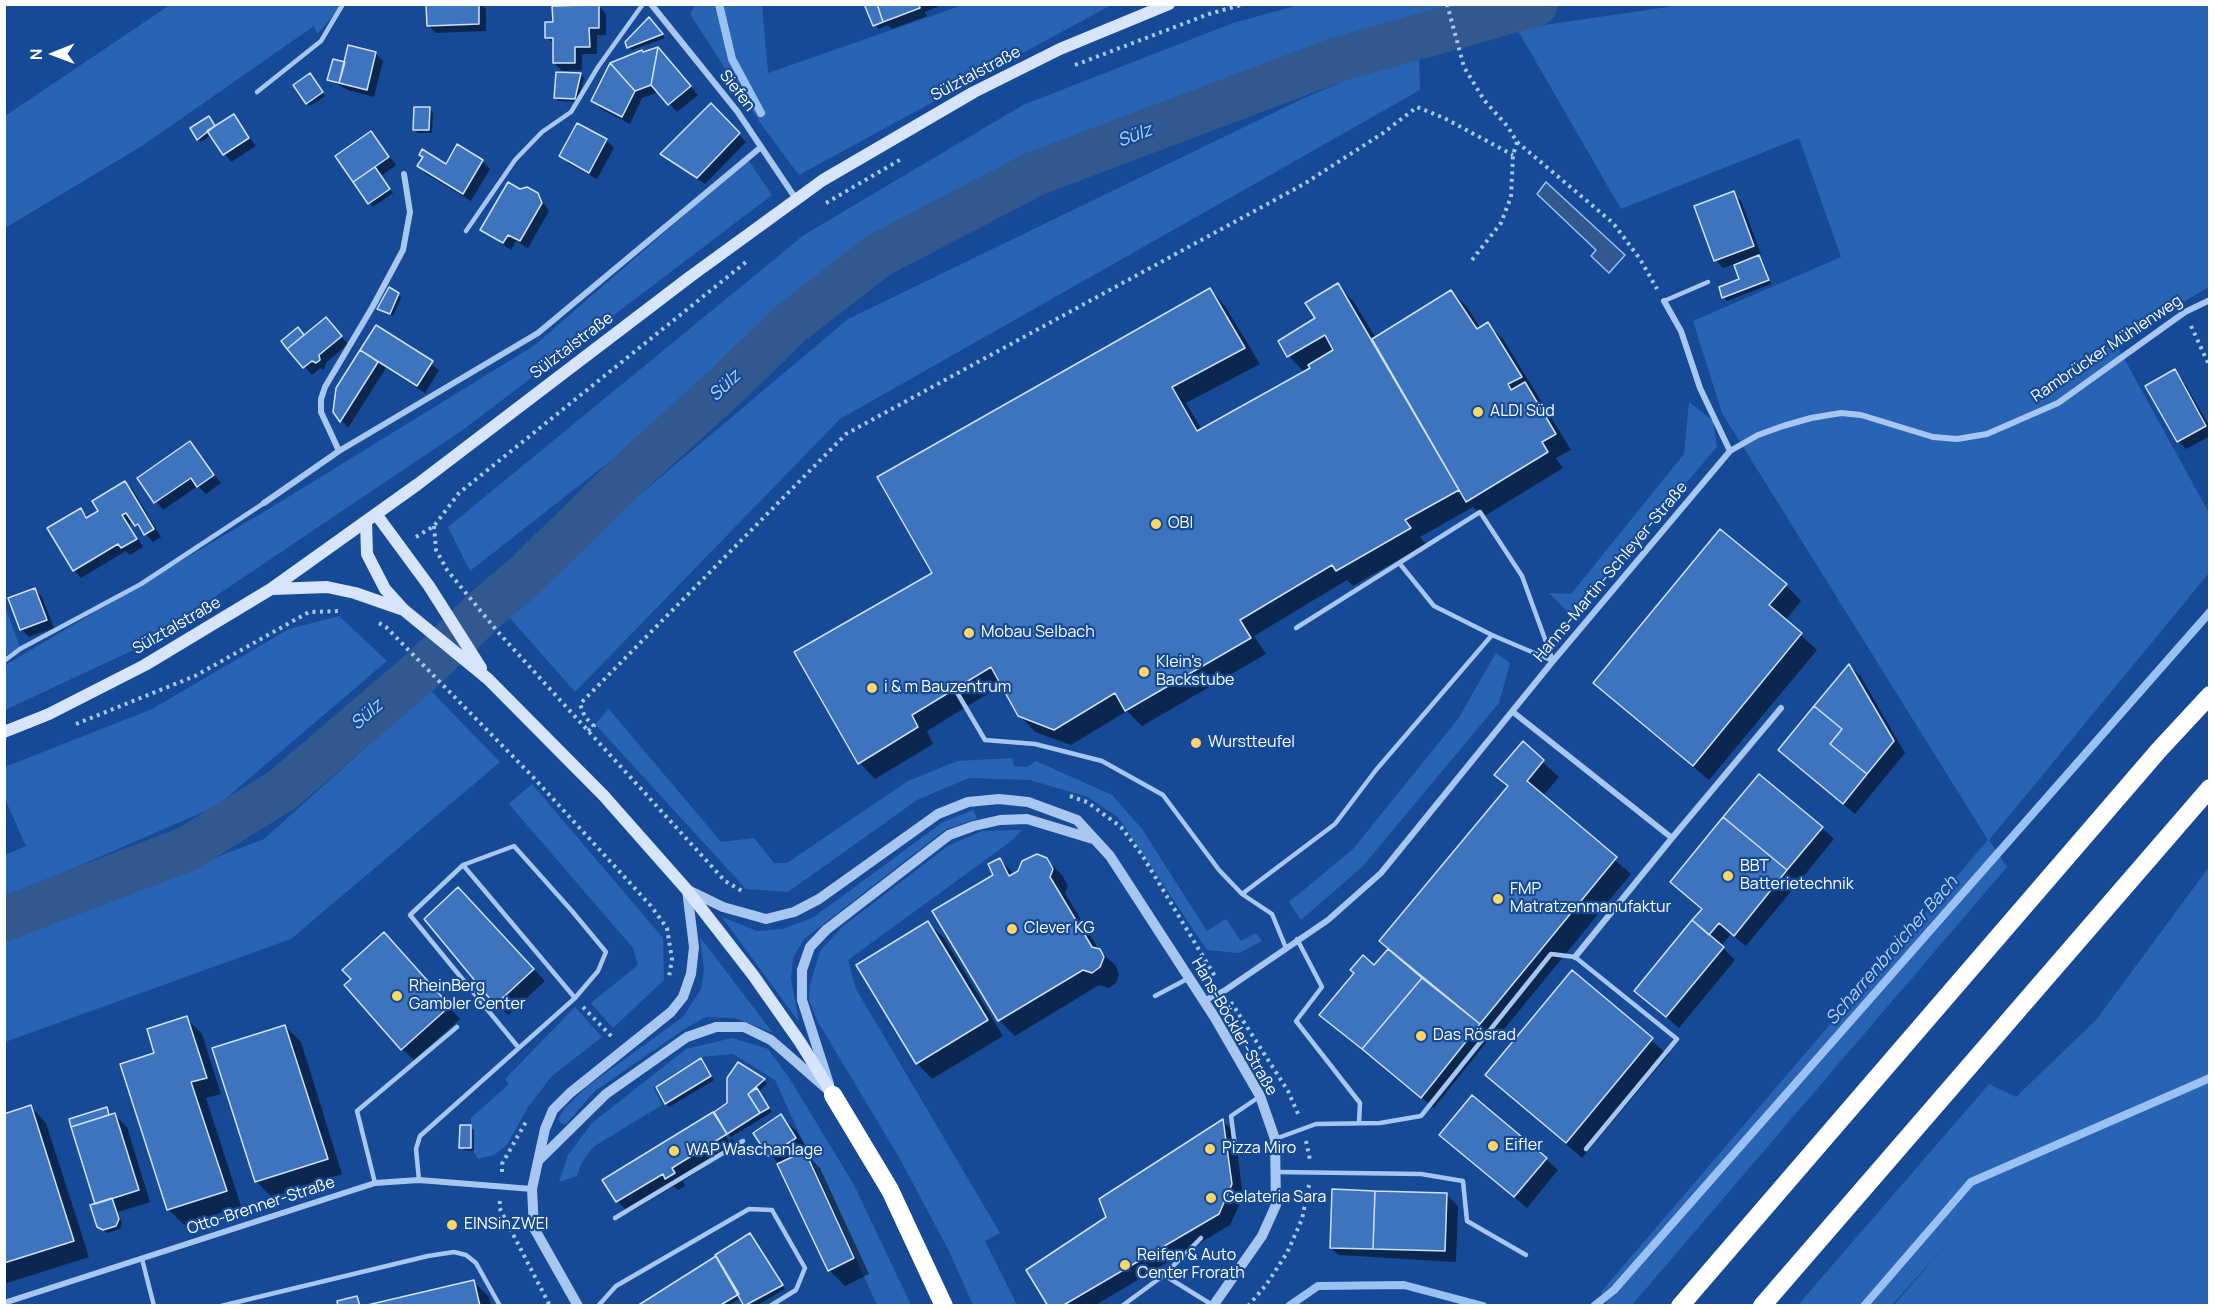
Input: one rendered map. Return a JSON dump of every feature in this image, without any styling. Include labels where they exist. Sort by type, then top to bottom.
[{"type":"highway","points":[[1680,1305],[2159,750],[2210,694]]},
{"type":"highway","points":[[1762,1305],[2210,788]]},
{"type":"highway","points":[[833,1095],[890,1190],[944,1305]]},
{"type":"main road","name":"Sülztalstraße","points":[[4,732],[49,714],[145,665],[271,589],[797,199],[901,133],[974,92],[1060,49],[1169,4]]},
{"type":"main road","points":[[371,517],[401,547],[429,586],[488,679]]},
{"type":"main road","points":[[371,517],[367,554],[385,589],[404,610],[488,679],[604,796],[687,890],[766,994],[833,1095]]},
{"type":"main road","points":[[271,589],[327,587],[355,593],[404,610]]},
{"type":"street","name":"Siefen","points":[[651,4],[737,111],[797,199]]},
{"type":"street","name":"Sülztalstraße","points":[[264,503],[339,450],[538,333],[761,147]]},
{"type":"street","points":[[339,450],[321,412],[321,399],[325,387],[374,306],[403,250],[410,212],[404,174]]},
{"type":"street","name":"Rambrücker Mühlenweg","points":[[1730,450],[1758,435],[1783,426],[1841,413],[1861,415],[1933,437],[1957,439],[1987,434],[2058,403],[2185,312],[2210,300]]},
{"type":"street","points":[[1664,301],[1681,331],[1700,388],[1730,450]]},
{"type":"street","name":"Hanns-Martin-Schleyer-Straße","points":[[1203,1002],[1224,991],[1328,920],[1381,873],[1553,661],[1730,450]]},
{"type":"street","points":[[1575,957],[1781,708]]},
{"type":"street","points":[[1513,712],[1672,838]]},
{"type":"street","name":"Hans-Böckler-Straße","points":[[687,890],[723,907],[766,919],[794,912],[819,899],[938,814],[968,802],[999,799],[1028,802],[1077,820],[1110,856],[1189,978],[1260,1096],[1275,1139],[1276,1205],[1262,1236],[1214,1305]]},
{"type":"street","points":[[833,1095],[802,1000],[802,970],[810,947],[826,930],[949,835],[974,826],[1000,820],[1027,819],[1097,840]]},
{"type":"street","points":[[578,1305],[534,1228],[532,1189],[545,1129],[553,1110],[596,1071],[672,1012],[683,997],[692,974],[693,947],[687,890]]},
{"type":"street","points":[[538,1160],[606,1094],[687,1037],[716,1027],[744,1028],[771,1040],[833,1095]]},
{"type":"street","name":"Otto-Brenner-Straße","points":[[4,1303],[375,1183],[420,1180],[532,1189]]},
{"type":"lane","points":[[257,92],[321,41],[343,4]]},
{"type":"lane","points":[[466,231],[515,160],[542,132],[571,112],[598,67],[643,4]]},
{"type":"lane","points":[[1664,301],[1708,282]]},
{"type":"lane","name":"Sülztalstraße","points":[[4,661],[20,649],[141,584],[264,503]]},
{"type":"lane","points":[[1296,628],[1480,512],[1522,576],[1553,661]]},
{"type":"lane","points":[[1400,564],[1434,606],[1492,635],[1553,661]]},
{"type":"lane","points":[[1242,894],[1335,824],[1376,770],[1492,635]]},
{"type":"lane","points":[[955,689],[985,740],[1035,744],[1102,760],[1163,795],[1219,870],[1242,894],[1272,914],[1286,948]]},
{"type":"lane","points":[[420,1180],[416,1156],[420,1136],[575,998],[598,971],[606,952],[572,910],[514,846],[463,865],[410,915],[518,1047]]},
{"type":"lane","points":[[463,865],[575,998]]},
{"type":"lane","points":[[1297,939],[1322,987],[1296,1021],[1360,1103],[1359,1123]]},
{"type":"lane","points":[[1275,1139],[1316,1124],[1380,1123],[1421,1116],[1551,954],[1575,957],[1677,1039],[1586,1149]]},
{"type":"lane","points":[[1155,996],[1189,978]]},
{"type":"lane","points":[[375,1183],[357,1111],[457,1027]]},
{"type":"lane","points":[[1235,1146],[1231,1116],[1260,1096]]},
{"type":"lane","points":[[615,1218],[743,1141]]},
{"type":"lane","points":[[1277,1173],[1310,1171],[1421,1174],[1463,1181],[1467,1221],[1526,1255]]},
{"type":"lane","points":[[598,1305],[616,1286],[749,1209],[772,1210],[805,1268],[796,1290],[770,1305]]},
{"type":"lane","points":[[1122,1305],[1164,1275],[1201,1238]]},
{"type":"lane","points":[[221,1305],[428,1256],[454,1252],[466,1255],[476,1263],[500,1305]]},
{"type":"lane","points":[[142,1259],[154,1305]]},
{"type":"lane","points":[[1164,1275],[1214,1305]]},
{"type":"path","points":[[1064,70],[1209,14],[1244,4]]},
{"type":"path","points":[[1447,4],[1464,67],[1484,100],[1508,127],[1517,142],[1613,223],[1640,259],[1664,301]]},
{"type":"path","points":[[587,730],[594,726],[585,717],[580,704],[846,434],[1304,184],[1383,133],[1417,107],[1444,117],[1513,156]]},
{"type":"path","points":[[1472,260],[1501,223],[1511,196],[1513,156],[1517,142]]},
{"type":"path","points":[[819,207],[909,154]]},
{"type":"path","points":[[401,547],[434,526],[459,493],[753,256]]},
{"type":"path","points":[[2185,312],[2210,367]]},
{"type":"path","points":[[434,526],[436,550],[447,570],[498,632],[725,881],[747,893]]},
{"type":"path","points":[[69,727],[195,676],[309,612],[354,610],[355,593]]},
{"type":"path","points":[[386,627],[533,777],[651,906],[667,928],[672,959],[667,988]]},
{"type":"path","points":[[1068,795],[1087,802],[1121,826],[1142,855],[1224,991],[1288,1091],[1304,1129],[1310,1171],[1302,1219],[1287,1253],[1266,1285],[1248,1305]]},
{"type":"path","points":[[575,998],[612,1037]]},
{"type":"path","points":[[603,1044],[620,1031]]},
{"type":"path","points":[[533,1112],[502,1164],[499,1207],[550,1305]]},
{"type":"shaded area","points":[[1303,4],[1454,5],[1302,60],[1007,184],[770,336],[470,571],[448,527],[804,235],[1023,105],[1233,23]]},
{"type":"shaded area","points":[[1688,4],[2209,5],[2209,287],[2115,342],[2209,513],[2209,573],[1989,840],[2007,867],[1632,1305],[1608,1305],[1601,1292],[1988,840],[1722,413],[1693,321],[1841,257],[1799,138],[1621,209],[1517,29]]},
{"type":"shaded area","points":[[170,5],[343,5],[317,34],[314,26],[142,146],[5,228],[5,116]]},
{"type":"shaded area","points":[[695,5],[762,5],[768,73],[963,5],[1111,5],[799,175],[761,124],[690,14]]},
{"type":"shaded area","points":[[1419,49],[1420,90],[840,419],[575,692],[503,610],[848,319],[1300,100]]},
{"type":"shaded area","points":[[748,160],[772,195],[464,429],[140,647],[5,710],[4,666],[272,507],[535,345]]},
{"type":"shaded area","points":[[1546,182],[1625,255],[1609,273],[1591,256],[1596,250],[1537,194]]},
{"type":"shaded area","points":[[1689,402],[1713,421],[1717,447],[1572,616],[1549,593],[1571,594],[1684,454]]},
{"type":"shaded area","points":[[4,605],[20,647],[5,656],[4,656]]},
{"type":"shaded area","points":[[339,616],[387,661],[217,806],[37,884],[5,895],[5,855],[26,846],[5,799],[5,767],[152,709],[289,629]]},
{"type":"shaded area","points":[[1496,653],[1510,663],[1499,703],[1362,867],[1301,920],[1289,902],[1353,849],[1458,719]]},
{"type":"shaded area","points":[[430,690],[500,762],[291,939],[5,1042],[5,938],[264,839]]},
{"type":"shaded area","points":[[609,709],[721,842],[754,838],[774,863],[787,863],[908,781],[957,761],[1012,758],[1014,766],[1027,767],[1036,761],[1112,795],[1142,829],[1207,931],[1226,919],[1241,941],[1256,933],[1262,941],[1239,953],[1207,950],[1118,817],[1088,797],[1030,780],[969,778],[917,800],[788,892],[746,889],[595,724]]},
{"type":"shaded area","points":[[532,784],[663,938],[664,980],[613,1028],[591,1003],[638,965],[633,948],[509,804]]},
{"type":"shaded area","points":[[973,810],[977,819],[946,829],[804,939],[793,958],[791,979],[799,1022],[722,917],[757,931],[783,929],[814,917],[943,822]]},
{"type":"shaded area","points":[[1022,830],[1010,842],[848,960],[856,989],[1000,1233],[985,1241],[1017,1305],[973,1305],[949,1251],[900,1159],[818,1022],[809,1000],[810,985],[820,951],[842,927],[948,846],[982,831]]},
{"type":"shaded area","points":[[2209,867],[2209,1305],[1894,1305],[1947,1244],[1892,1305],[1798,1305],[1989,1084],[2016,1097],[2096,1020]]},
{"type":"shaded area","points":[[700,937],[773,1033],[735,1018],[706,1017],[683,1030],[595,1091],[566,1124],[562,1124],[558,1119],[565,1108],[589,1085],[683,1017],[701,989],[704,970]]},
{"type":"shaded area","points":[[575,1007],[602,1037],[552,1076],[528,1107],[507,1145],[494,1155],[478,1159],[472,1149],[471,1118],[509,1084],[505,1079]]},
{"type":"shaded area","points":[[732,1038],[768,1049],[790,1079],[854,1185],[911,1305],[877,1305],[775,1080],[733,1054],[700,1057],[653,1087],[662,1105],[593,1147],[581,1164],[577,1176],[559,1182],[568,1155],[592,1123],[686,1049]]},
{"type":"building","points":[[426,4],[479,4],[479,24],[427,26]]},
{"type":"building","points":[[864,4],[877,4],[883,22],[873,26]]},
{"type":"building","points":[[877,4],[919,4],[920,8],[883,22]]},
{"type":"building","points":[[599,5],[599,28],[589,28],[590,47],[575,47],[575,63],[553,63],[553,38],[545,38],[545,22],[553,22],[552,6]]},
{"type":"building","points":[[649,17],[663,34],[627,48],[625,42]]},
{"type":"building","points":[[348,45],[376,52],[367,90],[339,83]]},
{"type":"building","points":[[658,47],[691,86],[668,105],[651,85]]},
{"type":"building","points":[[658,47],[651,85],[635,91],[610,63],[642,50],[643,52]]},
{"type":"building","points":[[333,59],[345,62],[339,83],[327,80]]},
{"type":"building","points":[[610,63],[635,91],[622,117],[591,101]]},
{"type":"building","points":[[556,72],[581,73],[575,99],[554,98]]},
{"type":"building","points":[[310,73],[323,92],[306,104],[293,85]]},
{"type":"building","points":[[711,103],[740,133],[697,178],[660,154]]},
{"type":"building","points":[[414,107],[430,107],[429,130],[413,130]]},
{"type":"building","points":[[234,114],[249,138],[223,155],[207,131]]},
{"type":"building","points":[[209,116],[215,126],[197,140],[190,128]]},
{"type":"building","points":[[577,123],[607,139],[589,173],[559,156]]},
{"type":"building","points":[[371,131],[389,157],[353,182],[335,156]]},
{"type":"building","points":[[457,144],[483,160],[463,194],[417,166],[423,157],[419,155],[422,149],[446,164]]},
{"type":"building","points":[[375,167],[390,189],[368,204],[353,182]]},
{"type":"building","points":[[508,182],[520,189],[527,187],[538,193],[542,203],[520,241],[508,235],[503,243],[480,230]]},
{"type":"building","points":[[1734,191],[1754,246],[1714,261],[1694,206]]},
{"type":"building","points":[[1759,255],[1769,280],[1722,298],[1719,287],[1739,279],[1734,265]]},
{"type":"building","name":"OBI","points":[[1338,283],[1459,490],[1405,520],[1411,528],[1336,571],[1332,565],[1240,620],[1251,638],[1125,711],[1115,693],[1054,730],[1018,716],[991,667],[912,715],[918,727],[858,764],[794,652],[932,573],[877,477],[1210,288],[1245,348],[1172,387],[1197,431],[1310,368],[1308,365],[1333,350],[1325,335],[1287,357],[1278,341],[1315,318],[1305,303]]},
{"type":"building","points":[[389,287],[399,293],[390,314],[377,309]]},
{"type":"building","name":"ALDI Süd","points":[[1451,290],[1477,329],[1488,322],[1522,377],[1508,384],[1511,390],[1525,382],[1556,434],[1542,442],[1548,452],[1466,502],[1372,339]]},
{"type":"building","points":[[326,317],[342,336],[319,355],[320,360],[316,363],[312,361],[303,368],[287,349]]},
{"type":"building","points":[[376,325],[433,361],[417,386],[360,350]]},
{"type":"building","points":[[298,327],[304,335],[287,349],[281,341]]},
{"type":"building","points":[[360,350],[378,362],[340,422],[333,412],[336,388]]},
{"type":"building","points":[[2175,369],[2206,426],[2177,442],[2145,386]]},
{"type":"building","points":[[190,441],[214,475],[197,487],[191,478],[154,503],[137,478]]},
{"type":"building","points":[[125,481],[154,529],[144,535],[138,524],[135,526],[126,513],[122,515],[137,539],[121,548],[118,544],[73,571],[47,528],[81,508],[86,518],[98,511],[92,501]]},
{"type":"building","points":[[1720,529],[1787,584],[1769,605],[1802,633],[1693,766],[1593,683]]},
{"type":"building","points":[[35,588],[47,620],[20,630],[8,598]]},
{"type":"building","points":[[1849,664],[1894,741],[1867,774],[1830,744],[1842,729],[1814,706]]},
{"type":"building","points":[[1814,706],[1842,729],[1830,744],[1867,774],[1843,804],[1778,750]]},
{"type":"building","name":"FMP Matratzenmanufaktur","points":[[1523,741],[1544,760],[1527,781],[1617,857],[1480,1024],[1379,941],[1508,786],[1494,775]]},
{"type":"building","points":[[1759,774],[1823,827],[1787,870],[1723,817]]},
{"type":"building","name":"BBT Batterietechnik","points":[[1723,817],[1787,870],[1734,936],[1719,923],[1709,935],[1692,920],[1702,909],[1670,882]]},
{"type":"building","name":"Clever KG","points":[[1037,854],[1047,858],[1053,869],[1050,877],[1092,947],[1100,949],[1104,957],[1100,967],[1092,973],[1083,970],[998,1021],[932,911],[993,875],[988,864],[1000,858],[1009,876],[1018,871],[1022,861]]},
{"type":"building","points":[[458,887],[534,969],[495,1005],[424,919]]},
{"type":"building","points":[[1692,920],[1724,947],[1666,1017],[1634,991]]},
{"type":"building","points":[[928,921],[988,1020],[916,1064],[856,965]]},
{"type":"building","name":"RheinBerg Gambler Center","points":[[384,932],[450,1006],[401,1050],[344,985],[351,979],[342,970]]},
{"type":"building","points":[[1388,949],[1422,978],[1362,1049],[1319,1015],[1354,973],[1350,970],[1363,955],[1374,965]]},
{"type":"building","points":[[1572,970],[1653,1038],[1566,1143],[1485,1075]]},
{"type":"building","name":"Das Rösrad","points":[[1422,978],[1480,1024],[1421,1098],[1362,1049]]},
{"type":"building","points":[[187,1016],[207,1078],[191,1082],[227,1191],[167,1210],[120,1064],[154,1053],[147,1029]]},
{"type":"building","points":[[285,1025],[328,1159],[255,1182],[212,1048]]},
{"type":"building","points":[[701,1058],[711,1076],[665,1104],[656,1087]]},
{"type":"building","points":[[738,1062],[765,1079],[748,1094],[760,1113],[727,1134],[714,1112],[727,1103],[727,1078]]},
{"type":"building","points":[[757,1088],[769,1108],[760,1113],[748,1094]]},
{"type":"building","name":"Eifler","points":[[1472,1095],[1547,1158],[1514,1197],[1439,1135]]},
{"type":"building","points":[[31,1105],[74,1241],[4,1263],[4,1114]]},
{"type":"building","points":[[107,1107],[109,1115],[71,1127],[69,1119]]},
{"type":"building","name":"WAP Waschanlage","points":[[713,1112],[727,1134],[672,1168],[675,1173],[665,1179],[663,1174],[616,1202],[602,1180]]},
{"type":"building","points":[[115,1113],[139,1190],[95,1204],[71,1127]]},
{"type":"building","points":[[781,1114],[796,1138],[768,1156],[753,1133]]},
{"type":"building","points":[[1223,1119],[1232,1184],[1219,1214],[1062,1306],[1048,1306],[1026,1270],[1106,1217],[1099,1199]]},
{"type":"building","points":[[460,1125],[471,1125],[471,1148],[459,1148]]},
{"type":"building","points":[[805,1151],[854,1258],[828,1271],[777,1164]]},
{"type":"building","points":[[1332,1189],[1375,1191],[1373,1249],[1330,1248]]},
{"type":"building","points":[[1375,1191],[1447,1193],[1445,1251],[1373,1249]]},
{"type":"building","points":[[112,1198],[119,1219],[116,1226],[103,1230],[97,1227],[90,1205]]},
{"type":"building","points":[[750,1233],[783,1285],[744,1306],[715,1255]]},
{"type":"building","points":[[716,1256],[739,1294],[719,1306],[637,1306]]},
{"type":"building","points":[[474,1280],[480,1306],[363,1306]]},
{"type":"building","points":[[357,1296],[360,1306],[338,1306],[337,1301]]},
{"type":"waterway","points":[[719,4],[732,59],[761,113]]},
{"type":"waterway","name":"Sülz","points":[[4,919],[187,849],[282,790],[420,672],[488,607],[526,575],[632,471],[726,386],[791,323],[879,255],[1034,174],[1336,60],[1535,4]]},
{"type":"waterway","name":"Scharrenbroicher Bach","points":[[1594,1306],[1614,1290],[2210,612]]},
{"type":"waterway","points":[[1864,1306],[1971,1182],[2210,1078]]},
{"type":"waterway","name":"Scharrenbroicher Bach","points":[[1289,1306],[1318,1286],[1404,1285],[1483,1306]]},
{"type":"place","name":"ALDI Süd","points":[[1478,412]]},
{"type":"place","name":"OBI","points":[[1156,524]]},
{"type":"place","name":"Mobau Selbach","points":[[969,633]]},
{"type":"place","name":"Klein's Backstube","points":[[1144,672]]},
{"type":"place","name":"i & m Bauzentrum","points":[[872,688]]},
{"type":"place","name":"Wurstteufel","points":[[1196,743]]},
{"type":"place","name":"BBT Batterietechnik","points":[[1728,876]]},
{"type":"place","name":"FMP Matratzenmanufaktur","points":[[1498,899]]},
{"type":"place","name":"Clever KG","points":[[1012,929]]},
{"type":"place","name":"RheinBerg Gambler Center","points":[[397,996]]},
{"type":"place","name":"Das Rösrad","points":[[1421,1036]]},
{"type":"place","name":"Eifler","points":[[1493,1146]]},
{"type":"place","name":"Pizza Miro","points":[[1210,1149]]},
{"type":"place","name":"WAP Waschanlage","points":[[674,1151]]},
{"type":"place","name":"Gelateria Sara","points":[[1211,1198]]},
{"type":"place","name":"EINSinZWEI","points":[[452,1225]]},
{"type":"place","name":"Reifen & Auto Center Frorath","points":[[1125,1265]]}]
